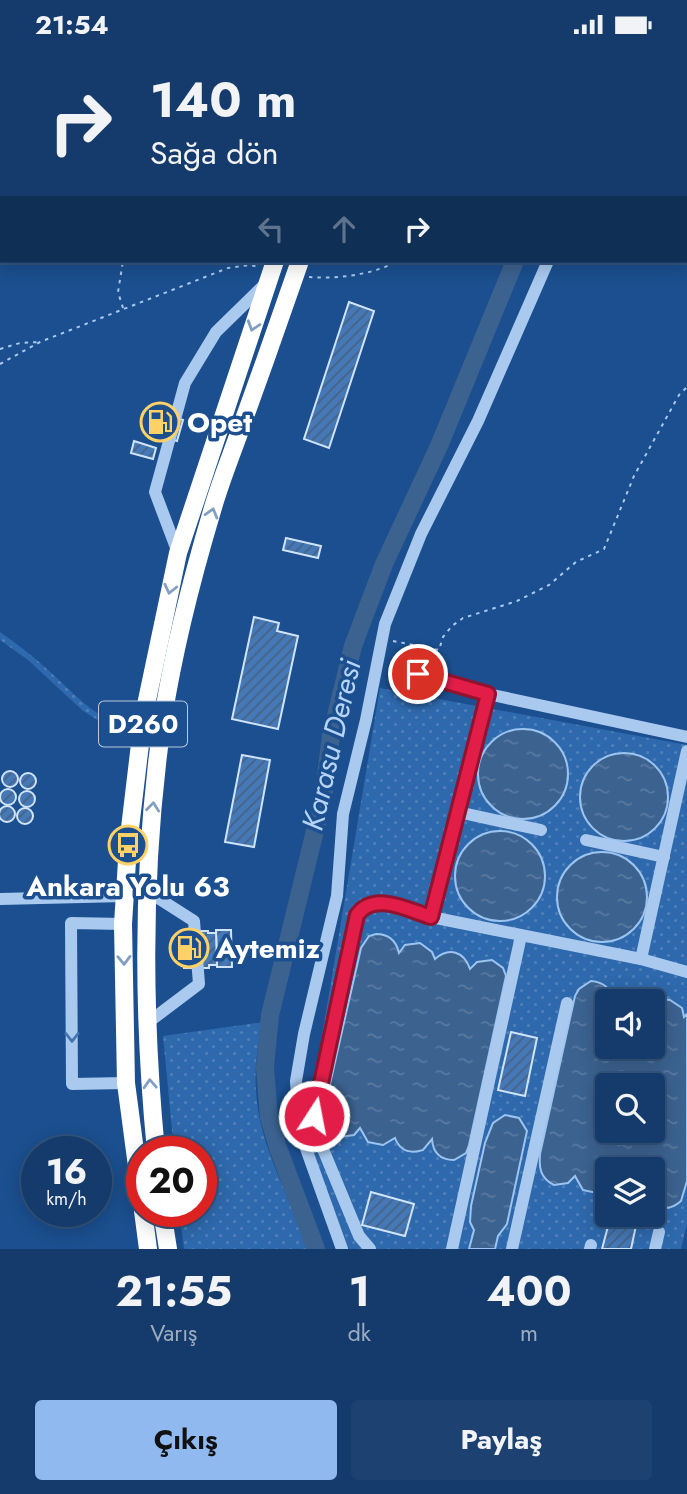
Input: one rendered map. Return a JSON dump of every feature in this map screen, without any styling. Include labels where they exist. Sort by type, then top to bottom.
[{"type":"highway","name":"D260","points":[[155,1136],[146,1024],[147,891],[152,812],[163,716],[181,630],[212,510],[297,269]]},
{"type":"highway","name":"D260","points":[[133,1136],[126,1083],[123,923],[144,719],[178,553],[272,270]]},
{"type":"highway","name":"D260","points":[[145,1227],[148,1249]]},
{"type":"highway","points":[[165,1227],[168,1249]]},
{"type":"lane","points":[[342,1249],[299,1129],[296,1081],[304,1034],[337,896],[343,814],[385,624],[421,534],[478,421],[547,263]]},
{"type":"lane","points":[[178,553],[155,492],[185,383],[216,332],[272,270]]},
{"type":"lane","points":[[418,674],[488,694],[687,737]]},
{"type":"lane","points":[[431,917],[488,694]]},
{"type":"lane","points":[[641,959],[687,751]]},
{"type":"lane","points":[[458,812],[541,830]]},
{"type":"lane","points":[[586,840],[664,857]]},
{"type":"lane","points":[[146,1024],[199,984],[194,921],[147,891]]},
{"type":"lane","points":[[0,898],[124,896]]},
{"type":"lane","points":[[370,1249],[359,1236],[318,1137],[315,1123],[357,915],[365,906],[377,902],[431,917],[641,959],[687,972]]},
{"type":"lane","points":[[123,923],[71,923],[72,1084],[126,1083]]},
{"type":"lane","points":[[452,1249],[521,936]]},
{"type":"lane","points":[[512,1249],[568,1003]]},
{"type":"lane","points":[[655,1249],[659,1232]]},
{"type":"path","points":[[123,263],[118,292],[123,309]]},
{"type":"path","points":[[297,269],[331,278],[363,273],[392,263]]},
{"type":"path","points":[[0,364],[40,342],[228,268],[250,265],[272,270]]},
{"type":"path","points":[[0,349],[20,343],[40,342]]},
{"type":"path","points":[[382,638],[439,650],[443,637],[463,618],[517,601],[549,585],[576,562],[604,549],[634,476],[679,395],[687,387]]},
{"type":"shaded area","points":[[0,632],[37,660],[91,709],[122,725],[125,737],[83,711],[28,660],[0,640]]},
{"type":"shaded area","points":[[380,688],[687,745],[687,1224],[681,1249],[341,1249],[305,1138]]},
{"type":"shaded area","points":[[264,1022],[257,1054],[258,1112],[274,1166],[311,1249],[184,1249],[181,1227],[217,1227],[217,1136],[173,1136],[163,1036]]},
{"type":"water","points":[[523,729],[548,737],[560,749],[568,774],[560,799],[548,811],[523,819],[498,811],[486,799],[478,774],[486,749],[498,737]]},
{"type":"water","points":[[615,753],[633,753],[649,760],[661,772],[668,788],[668,806],[661,822],[649,834],[633,841],[615,841],[599,834],[587,822],[580,806],[580,788],[587,772],[599,760]]},
{"type":"water","points":[[500,831],[525,839],[537,851],[545,876],[537,901],[525,913],[500,921],[475,913],[463,901],[455,876],[463,851],[475,839]]},
{"type":"water","points":[[602,852],[619,856],[634,865],[643,880],[647,897],[643,914],[634,929],[619,938],[602,942],[585,938],[570,929],[561,914],[557,897],[561,880],[570,865],[585,856]]},
{"type":"water","points":[[376,934],[391,939],[399,953],[405,945],[420,943],[432,952],[435,959],[451,952],[460,955],[470,969],[477,962],[492,960],[503,968],[506,976],[469,1145],[466,1153],[454,1160],[438,1155],[432,1139],[423,1150],[414,1152],[403,1149],[395,1138],[383,1145],[368,1142],[360,1128],[354,1135],[339,1137],[327,1124],[325,1106],[361,948],[369,936]]},
{"type":"water","points":[[591,981],[603,984],[609,989],[595,989],[595,1059],[665,1059],[665,999],[682,1008],[684,1017],[687,1014],[687,1181],[681,1201],[674,1206],[665,1208],[665,1157],[595,1157],[595,1193],[583,1190],[575,1176],[568,1183],[554,1185],[541,1172],[540,1154],[575,996],[579,989]]},
{"type":"water","points":[[505,1115],[519,1118],[527,1131],[507,1224],[498,1236],[495,1249],[469,1249],[474,1230],[470,1222],[471,1206],[485,1143],[493,1123]]},
{"type":"building","points":[[349,302],[374,311],[329,448],[304,439]]},
{"type":"building","points":[[151,410],[183,420],[177,441],[144,432]]},
{"type":"building","points":[[134,441],[156,448],[153,459],[131,453]]},
{"type":"building","points":[[286,538],[321,546],[318,558],[283,550]]},
{"type":"building","points":[[254,617],[279,623],[277,631],[298,636],[278,729],[232,719]]},
{"type":"building","points":[[242,755],[270,760],[254,847],[225,842]]},
{"type":"building","points":[[7,771],[13,771],[18,779],[16,785],[7,787],[2,782],[2,776]]},
{"type":"building","points":[[25,773],[31,773],[36,781],[34,787],[25,789],[20,784],[20,778]]},
{"type":"building","points":[[5,789],[11,789],[16,797],[14,803],[5,805],[0,800],[0,794]]},
{"type":"building","points":[[24,791],[30,791],[35,799],[33,805],[24,807],[19,802],[19,796]]},
{"type":"building","points":[[4,806],[10,806],[15,814],[13,820],[4,822],[-1,817],[-1,811]]},
{"type":"building","points":[[22,808],[28,808],[33,816],[31,822],[22,824],[17,819],[17,813]]},
{"type":"building","points":[[216,930],[231,930],[232,967],[217,967]]},
{"type":"building","points":[[183,931],[216,933],[217,965],[209,965],[209,968],[184,968]]},
{"type":"building","points":[[511,1032],[537,1038],[525,1096],[498,1090]]},
{"type":"building","points":[[371,1192],[414,1204],[405,1236],[362,1225]]},
{"type":"building","points":[[608,1227],[636,1227],[631,1249],[602,1249]]},
{"type":"waterway","name":"Karasu Deresi","points":[[316,1249],[269,1117],[265,1068],[270,1015],[323,798],[331,736],[353,646],[384,564],[439,446],[514,263]]},
{"type":"place","name":"Opet","points":[[160,422]]},
{"type":"place","name":"Ankara Yolu 63","points":[[128,845]]},
{"type":"place","name":"Aytemiz","points":[[189,948]]},
{"type":"route","points":[[314,1116],[357,915],[365,906],[377,902],[431,917],[488,694],[418,674]]}]
